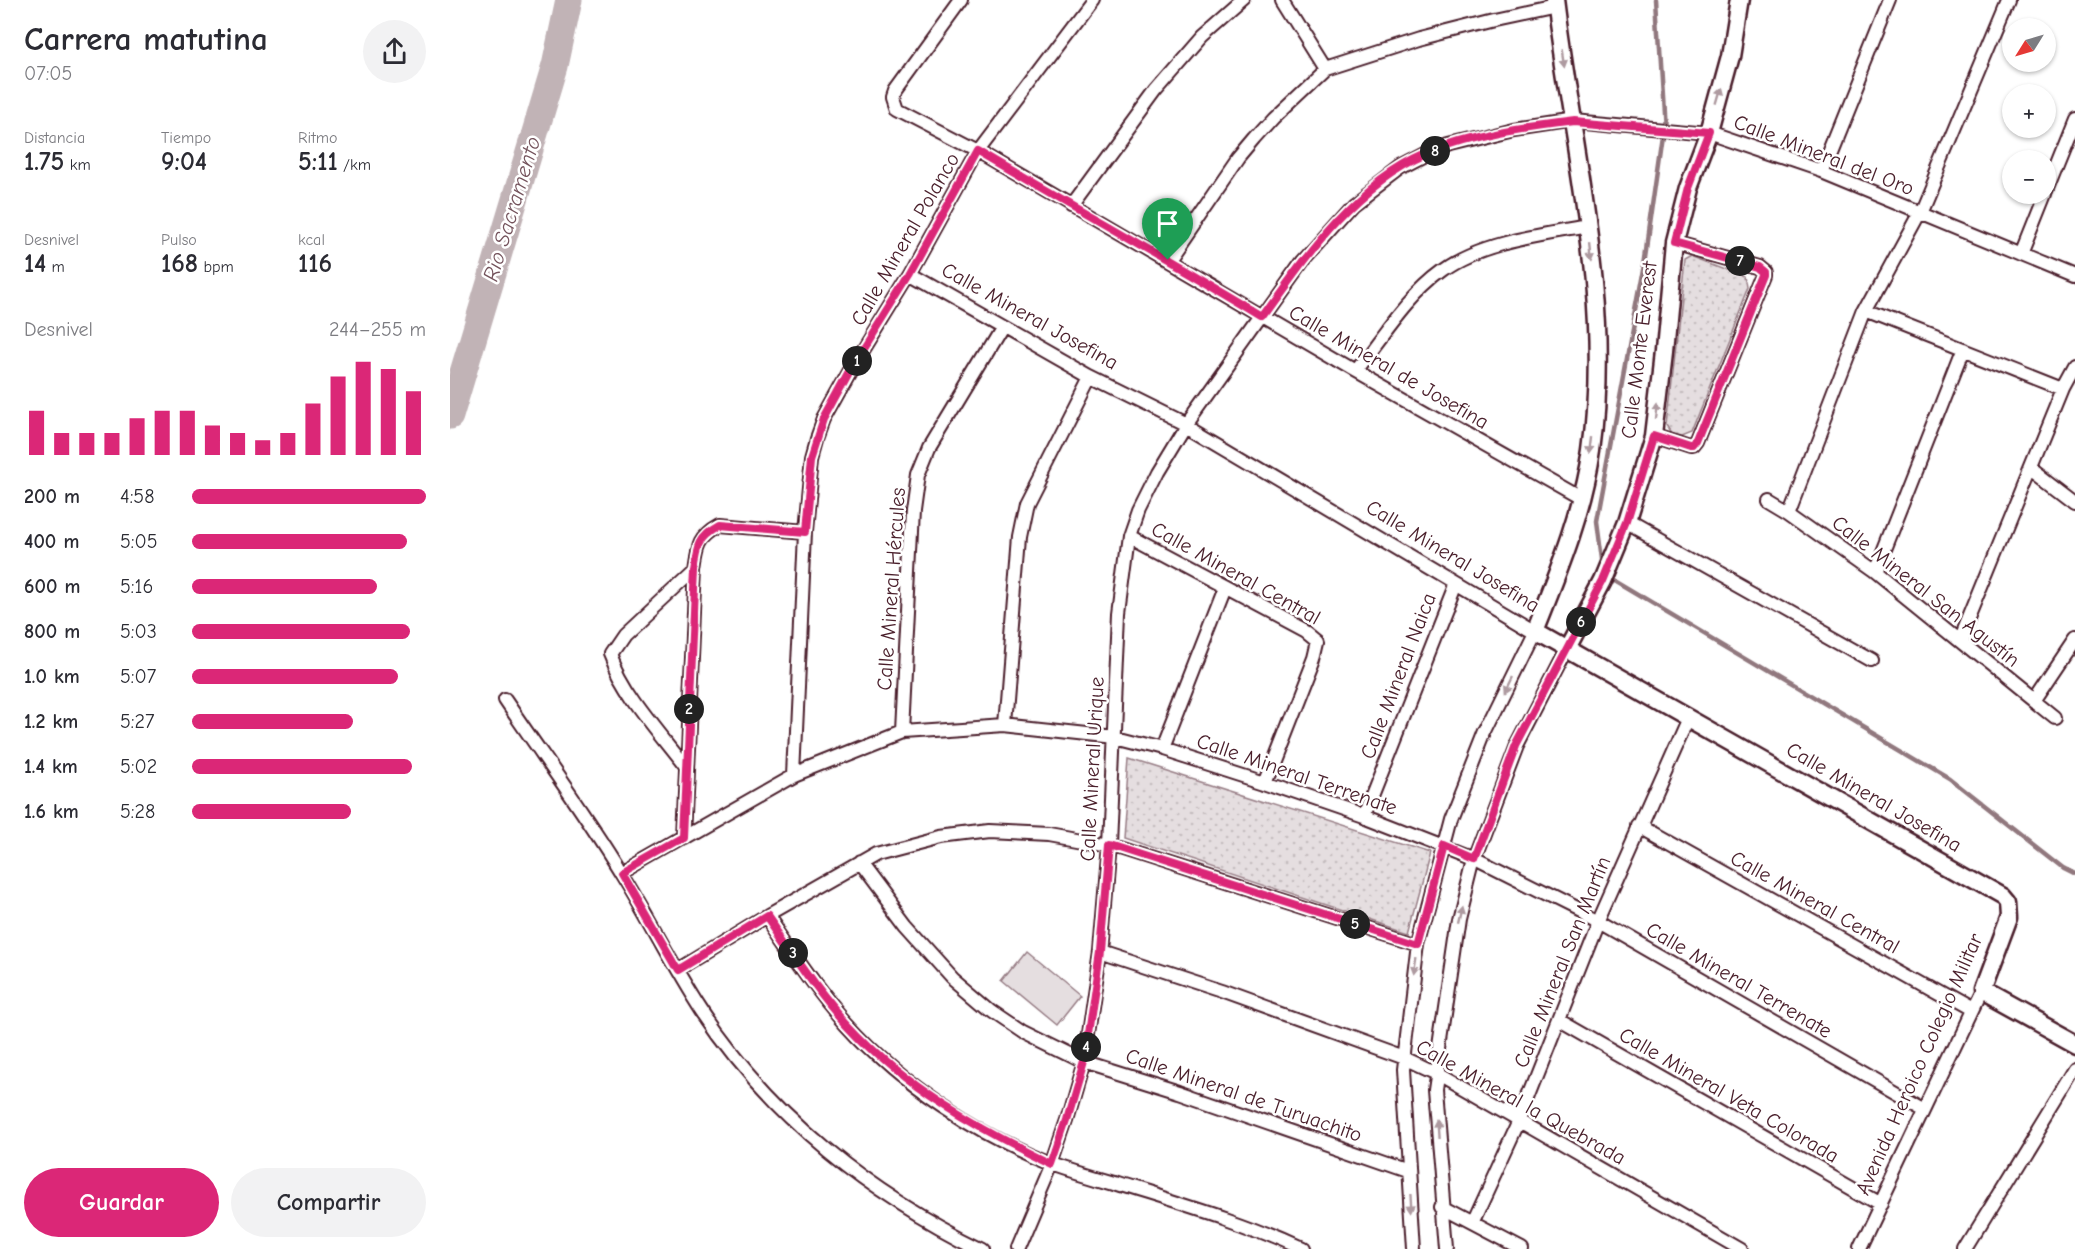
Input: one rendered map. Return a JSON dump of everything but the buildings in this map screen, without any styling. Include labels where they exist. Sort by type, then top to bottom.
[{"type":"street","name":"Calle Mineral de Josefina","points":[[961,0],[895,91],[893,97],[897,109],[978,151],[1355,371],[1581,499]]},
{"type":"street","name":"Calle Mineral Polanco","points":[[794,775],[805,532],[812,456],[824,419],[854,364],[910,274],[978,151],[1092,0]]},
{"type":"street","points":[[1071,206],[1156,90],[1203,37],[1244,0]]},
{"type":"street","points":[[1282,0],[1325,69]]},
{"type":"street","points":[[1821,171],[1890,0]]},
{"type":"street","points":[[1789,511],[1866,311],[1920,212],[2009,0]]},
{"type":"street","name":"Calle Monte Everest","points":[[1447,1249],[1434,1090],[1459,919],[1474,859],[1516,746],[1606,574],[1627,523],[1654,436],[1674,243],[1688,188],[1709,133],[1743,2]]},
{"type":"street","points":[[1168,260],[1238,158],[1273,118],[1325,69],[1429,37],[1555,4]]},
{"type":"street","name":"Calle Monte Everest","points":[[1414,1249],[1403,1070],[1418,944],[1451,819],[1485,733],[1535,631],[1565,555],[1592,451],[1598,381],[1598,322],[1588,227],[1555,4]]},
{"type":"street","points":[[2056,167],[2075,119]]},
{"type":"street","name":"Calle Mineral del Oro","points":[[1262,317],[1303,260],[1354,203],[1400,168],[1425,154],[1448,146],[1514,130],[1573,122],[1709,133],[1821,171],[2075,276]]},
{"type":"street","points":[[2021,254],[2041,204]]},
{"type":"street","points":[[1355,371],[1401,311],[1443,269],[1471,256],[1518,240],[1588,227]]},
{"type":"street","points":[[1654,436],[1694,448],[1703,432],[1765,280],[1766,272],[1755,265],[1674,243]]},
{"type":"street","name":"Calle Mineral Josefina","points":[[910,274],[1091,377],[1186,424],[1535,631],[2003,896]]},
{"type":"street","points":[[1866,311],[2063,389]]},
{"type":"street","name":"Calle Mineral Urique","points":[[1016,1249],[1052,1164],[1084,1062],[1100,952],[1109,845],[1119,613],[1130,536],[1138,510],[1186,424],[1262,317]]},
{"type":"street","name":"Calle Mineral Hércules","points":[[903,732],[913,511],[918,475],[941,425],[1002,327]]},
{"type":"street","points":[[1875,572],[1964,349]]},
{"type":"street","points":[[1960,641],[2063,389],[2075,366]]},
{"type":"street","points":[[1005,725],[1020,537],[1027,503],[1091,377]]},
{"type":"street","points":[[2032,468],[2075,501]]},
{"type":"street","name":"Calle Mineral San Agustín","points":[[1769,499],[1875,572],[2055,718]]},
{"type":"street","points":[[1627,523],[1872,661]]},
{"type":"street","points":[[684,838],[696,567],[700,543],[706,535],[720,525],[805,532]]},
{"type":"street","name":"Calle Mineral Central","points":[[1130,536],[1307,631],[1318,640],[1314,657],[1265,782]]},
{"type":"street","points":[[686,766],[626,687],[610,654],[623,635],[696,567]]},
{"type":"street","name":"Calle Mineral Naica","points":[[1364,816],[1456,584]]},
{"type":"street","points":[[1162,749],[1225,588]]},
{"type":"street","points":[[2034,700],[2075,640]]},
{"type":"street","points":[[505,700],[622,873],[702,1011],[746,1070],[810,1137],[857,1174],[895,1201],[983,1249]]},
{"type":"street","name":"Calle Mineral San Martín","points":[[1473,1221],[1519,1122],[1598,921],[1688,718]]},
{"type":"street","name":"Calle Mineral Terrenate","points":[[622,873],[794,775],[903,732],[1005,725],[1114,737],[1162,749],[1265,782],[1364,816],[1474,859],[1598,921],[1925,1109]]},
{"type":"street","name":"Calle Mineral Central","points":[[1639,826],[1971,1012]]},
{"type":"street","points":[[678,970],[876,854],[967,832],[990,831],[1049,834],[1109,845],[1418,944]]},
{"type":"street","name":"Calle Mineral de Turuachito","points":[[859,863],[907,927],[952,977],[992,1011],[1023,1032],[1084,1062],[1180,1092],[1408,1171]]},
{"type":"street","name":"Avenida Heroico Colegio Militar","points":[[1859,1249],[1981,992],[2009,917],[2008,902],[2003,896]]},
{"type":"street","points":[[767,916],[848,1026],[903,1077],[929,1097],[969,1122],[1052,1164],[1254,1228],[1301,1249]]},
{"type":"street","name":"Calle Mineral la Quebrada","points":[[1100,952],[1222,992],[1404,1058],[1436,1073],[1742,1249]]},
{"type":"street","points":[[1981,992],[2075,1044]]},
{"type":"street","name":"Calle Mineral Veta Colorada","points":[[1558,1020],[1881,1204]]},
{"type":"street","points":[[1965,1249],[2075,1070]]},
{"type":"street","points":[[1442,1207],[1473,1221],[1522,1249]]},
{"type":"shaded area","points":[[1692,256],[1748,277],[1750,289],[1692,433],[1682,437],[1672,435],[1667,427],[1685,260]]},
{"type":"shaded area","points":[[1129,758],[1430,853],[1409,932],[1123,838]]},
{"type":"shaded area","points":[[1027,952],[1080,996],[1057,1025],[1004,981]]},
{"type":"waterway","name":"Rio Sacramento","points":[[450,416],[555,66],[569,0]]},
{"type":"waterway","points":[[1603,567],[1597,521],[1645,262],[1664,128],[1656,0]]},
{"type":"waterway","points":[[1608,576],[1950,779],[2063,868],[2075,874]]},
{"type":"route","points":[[1573,122],[1709,133],[1688,188],[1674,243],[1755,265],[1766,272],[1765,280],[1698,443],[1691,448],[1654,436],[1639,489],[1603,581],[1516,746],[1474,859],[1444,846],[1418,944],[1109,845],[1100,952],[1084,1062],[1052,1164],[969,1122],[929,1097],[903,1077],[848,1026],[767,916],[678,970],[622,873],[684,838],[696,567],[700,543],[706,535],[720,525],[805,532],[812,456],[824,419],[854,364],[910,274],[978,151],[1168,260],[1262,317],[1303,260],[1354,203],[1400,168],[1425,154],[1448,146],[1514,130],[1573,122]]}]
